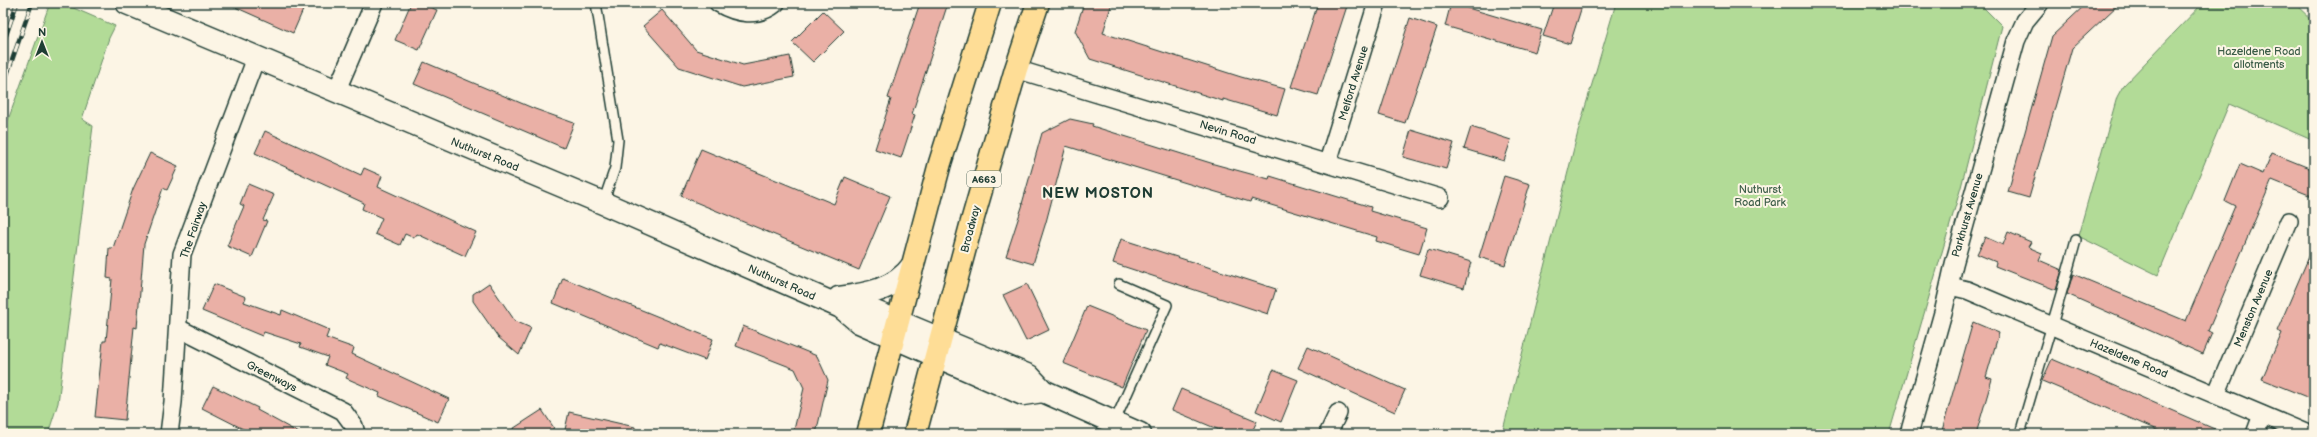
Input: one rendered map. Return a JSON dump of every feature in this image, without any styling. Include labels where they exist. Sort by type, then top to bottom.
[{"type":"highway","points":[[868,434],[940,162],[990,3]]},
{"type":"highway","name":"Broadway","points":[[915,434],[1016,69],[1038,3]]},
{"type":"street","name":"Nuthurst Road","points":[[128,3],[336,92],[603,203],[841,307],[859,322],[896,330],[938,347],[1029,376],[1043,391],[1112,428],[1140,434]]},
{"type":"street","points":[[336,92],[374,3]]},
{"type":"street","points":[[718,3],[735,12],[755,13],[769,8],[776,3]]},
{"type":"street","name":"Melford Avenue","points":[[1328,162],[1377,3]]},
{"type":"street","name":"Parkhurst Avenue","points":[[1909,434],[1950,286],[1954,264],[2016,41],[2025,21],[2040,3]]},
{"type":"street","name":"The Fairway","points":[[169,434],[173,402],[182,254],[256,58]]},
{"type":"street","name":"Nevin Road","points":[[1016,69],[1328,162],[1440,198]]},
{"type":"street","name":"Menston Avenue","points":[[2216,396],[2289,221]]},
{"type":"street","points":[[820,299],[858,296],[886,288],[902,277],[913,265]]},
{"type":"street","name":"Hazeldene Road","points":[[1950,286],[1967,290],[2052,325],[2308,434]]},
{"type":"street","name":"Greenways","points":[[178,328],[343,411],[354,426],[356,434]]},
{"type":"street","points":[[1328,434],[1338,413]]},
{"type":"street","points":[[2255,434],[2262,415]]},
{"type":"lane","points":[[596,3],[618,140],[615,168],[603,203]]},
{"type":"lane","points":[[2020,434],[2052,325],[2058,310],[2076,240]]},
{"type":"lane","points":[[1112,428],[1167,305],[1119,284]]},
{"type":"green space","points":[[50,3],[62,3],[115,26],[109,38],[82,119],[93,126],[58,403],[48,434],[3,434],[3,134]]},
{"type":"green space","name":"Nuthurst Road Park","points":[[1616,3],[1979,3],[2002,26],[1961,187],[1889,434],[1502,434],[1579,128]]},
{"type":"green space","name":"Hazeldene Road allotments","points":[[2203,3],[2294,3],[2314,22],[2314,141],[2229,104],[2158,275],[2078,236],[2117,97],[2123,86]]},
{"type":"building","points":[[226,3],[287,3],[303,10],[293,33]]},
{"type":"building","points":[[411,3],[420,3],[437,10],[419,50],[395,40]]},
{"type":"building","points":[[920,3],[948,3],[912,114],[915,115],[901,158],[875,149],[891,99],[888,98]]},
{"type":"building","points":[[1084,3],[1112,3],[1103,33],[1241,77],[1285,89],[1277,115],[1223,99],[1223,101],[1090,59],[1075,31]]},
{"type":"building","points":[[1318,3],[1348,3],[1318,95],[1291,87]]},
{"type":"building","points":[[1451,3],[1542,30],[1535,52],[1445,26]]},
{"type":"building","points":[[1554,3],[1583,3],[1570,44],[1543,36]]},
{"type":"building","points":[[2087,3],[2120,3],[2072,48],[2029,198],[2008,192],[2052,36]]},
{"type":"building","points":[[662,10],[696,50],[743,65],[790,56],[794,77],[742,87],[679,67],[643,26]]},
{"type":"building","points":[[823,11],[844,31],[813,62],[792,42]]},
{"type":"building","points":[[1410,18],[1437,27],[1405,123],[1379,115]]},
{"type":"building","points":[[424,62],[535,109],[574,123],[564,148],[414,84]]},
{"type":"building","points":[[1070,119],[1093,124],[1092,126],[1214,164],[1269,179],[1270,176],[1371,207],[1370,211],[1427,228],[1419,254],[1376,241],[1377,237],[1251,199],[1250,202],[1066,146],[1046,222],[1033,264],[1006,256],[1023,204],[1042,133]]},
{"type":"building","points":[[1471,127],[1511,140],[1504,161],[1464,149]]},
{"type":"building","points":[[1411,130],[1454,143],[1446,169],[1403,157]]},
{"type":"building","points":[[265,131],[361,175],[364,168],[382,176],[378,187],[476,232],[465,256],[417,234],[414,238],[405,234],[400,245],[375,234],[382,218],[362,209],[364,203],[255,153]]},
{"type":"building","points":[[701,149],[834,204],[845,177],[890,196],[859,270],[681,196]]},
{"type":"building","points":[[150,153],[178,166],[167,190],[163,188],[144,244],[137,328],[134,327],[125,420],[95,417],[103,341],[106,341],[112,279],[107,278],[109,248],[113,248],[133,189]]},
{"type":"building","points":[[2272,153],[2314,170],[2314,197],[2272,180],[2208,331],[2212,333],[2203,354],[2067,294],[2073,274],[2186,321],[2235,206],[2225,201],[2240,164],[2263,174]]},
{"type":"building","points":[[1504,176],[1530,184],[1505,265],[1479,257]]},
{"type":"building","points":[[248,184],[274,195],[263,220],[267,221],[252,257],[227,246],[244,206],[240,204]]},
{"type":"building","points":[[2008,232],[2031,242],[2028,247],[2042,253],[2039,260],[2062,270],[2056,290],[1995,266],[1996,262],[1977,254],[1985,237],[2003,245]]},
{"type":"building","points":[[1121,239],[1276,289],[1268,314],[1113,263]]},
{"type":"building","points":[[2314,245],[2314,400],[2262,379],[2282,333],[2277,331]]},
{"type":"building","points":[[1428,249],[1471,262],[1464,288],[1420,275]]},
{"type":"building","points":[[563,278],[713,339],[705,360],[660,343],[658,347],[553,303]]},
{"type":"building","points":[[489,283],[515,321],[531,328],[519,355],[498,337],[473,301],[473,294]]},
{"type":"building","points":[[214,284],[246,297],[244,302],[281,315],[282,310],[329,330],[326,338],[354,348],[352,354],[449,399],[438,422],[379,396],[380,393],[346,378],[348,374],[325,365],[328,357],[300,347],[301,344],[264,332],[262,336],[202,311]]},
{"type":"building","points":[[1027,284],[1049,330],[1026,341],[1003,295]]},
{"type":"building","points":[[1087,306],[1146,330],[1122,387],[1063,363]]},
{"type":"building","points":[[1973,322],[1999,333],[1986,377],[1992,379],[1976,434],[1941,434]]},
{"type":"building","points":[[743,326],[817,356],[828,380],[816,434],[793,434],[804,388],[795,369],[736,346]]},
{"type":"building","points":[[1308,346],[1405,390],[1395,412],[1298,368]]},
{"type":"building","points":[[2052,359],[2226,434],[2166,434],[2042,381]]},
{"type":"building","points":[[1273,370],[1298,380],[1281,422],[1256,411]]},
{"type":"building","points":[[213,386],[258,408],[257,410],[301,434],[253,434],[202,408]]},
{"type":"building","points":[[1181,389],[1257,421],[1251,434],[1229,434],[1172,410]]},
{"type":"building","points":[[542,410],[554,428],[545,434],[505,434]]},
{"type":"building","points":[[569,412],[635,427],[635,434],[564,434]]},
{"type":"railway","points":[[3,44],[17,3]]},
{"type":"railway","points":[[3,86],[32,3]]},
{"type":"district","name":"NEW MOSTON","points":[[1098,193]]}]
